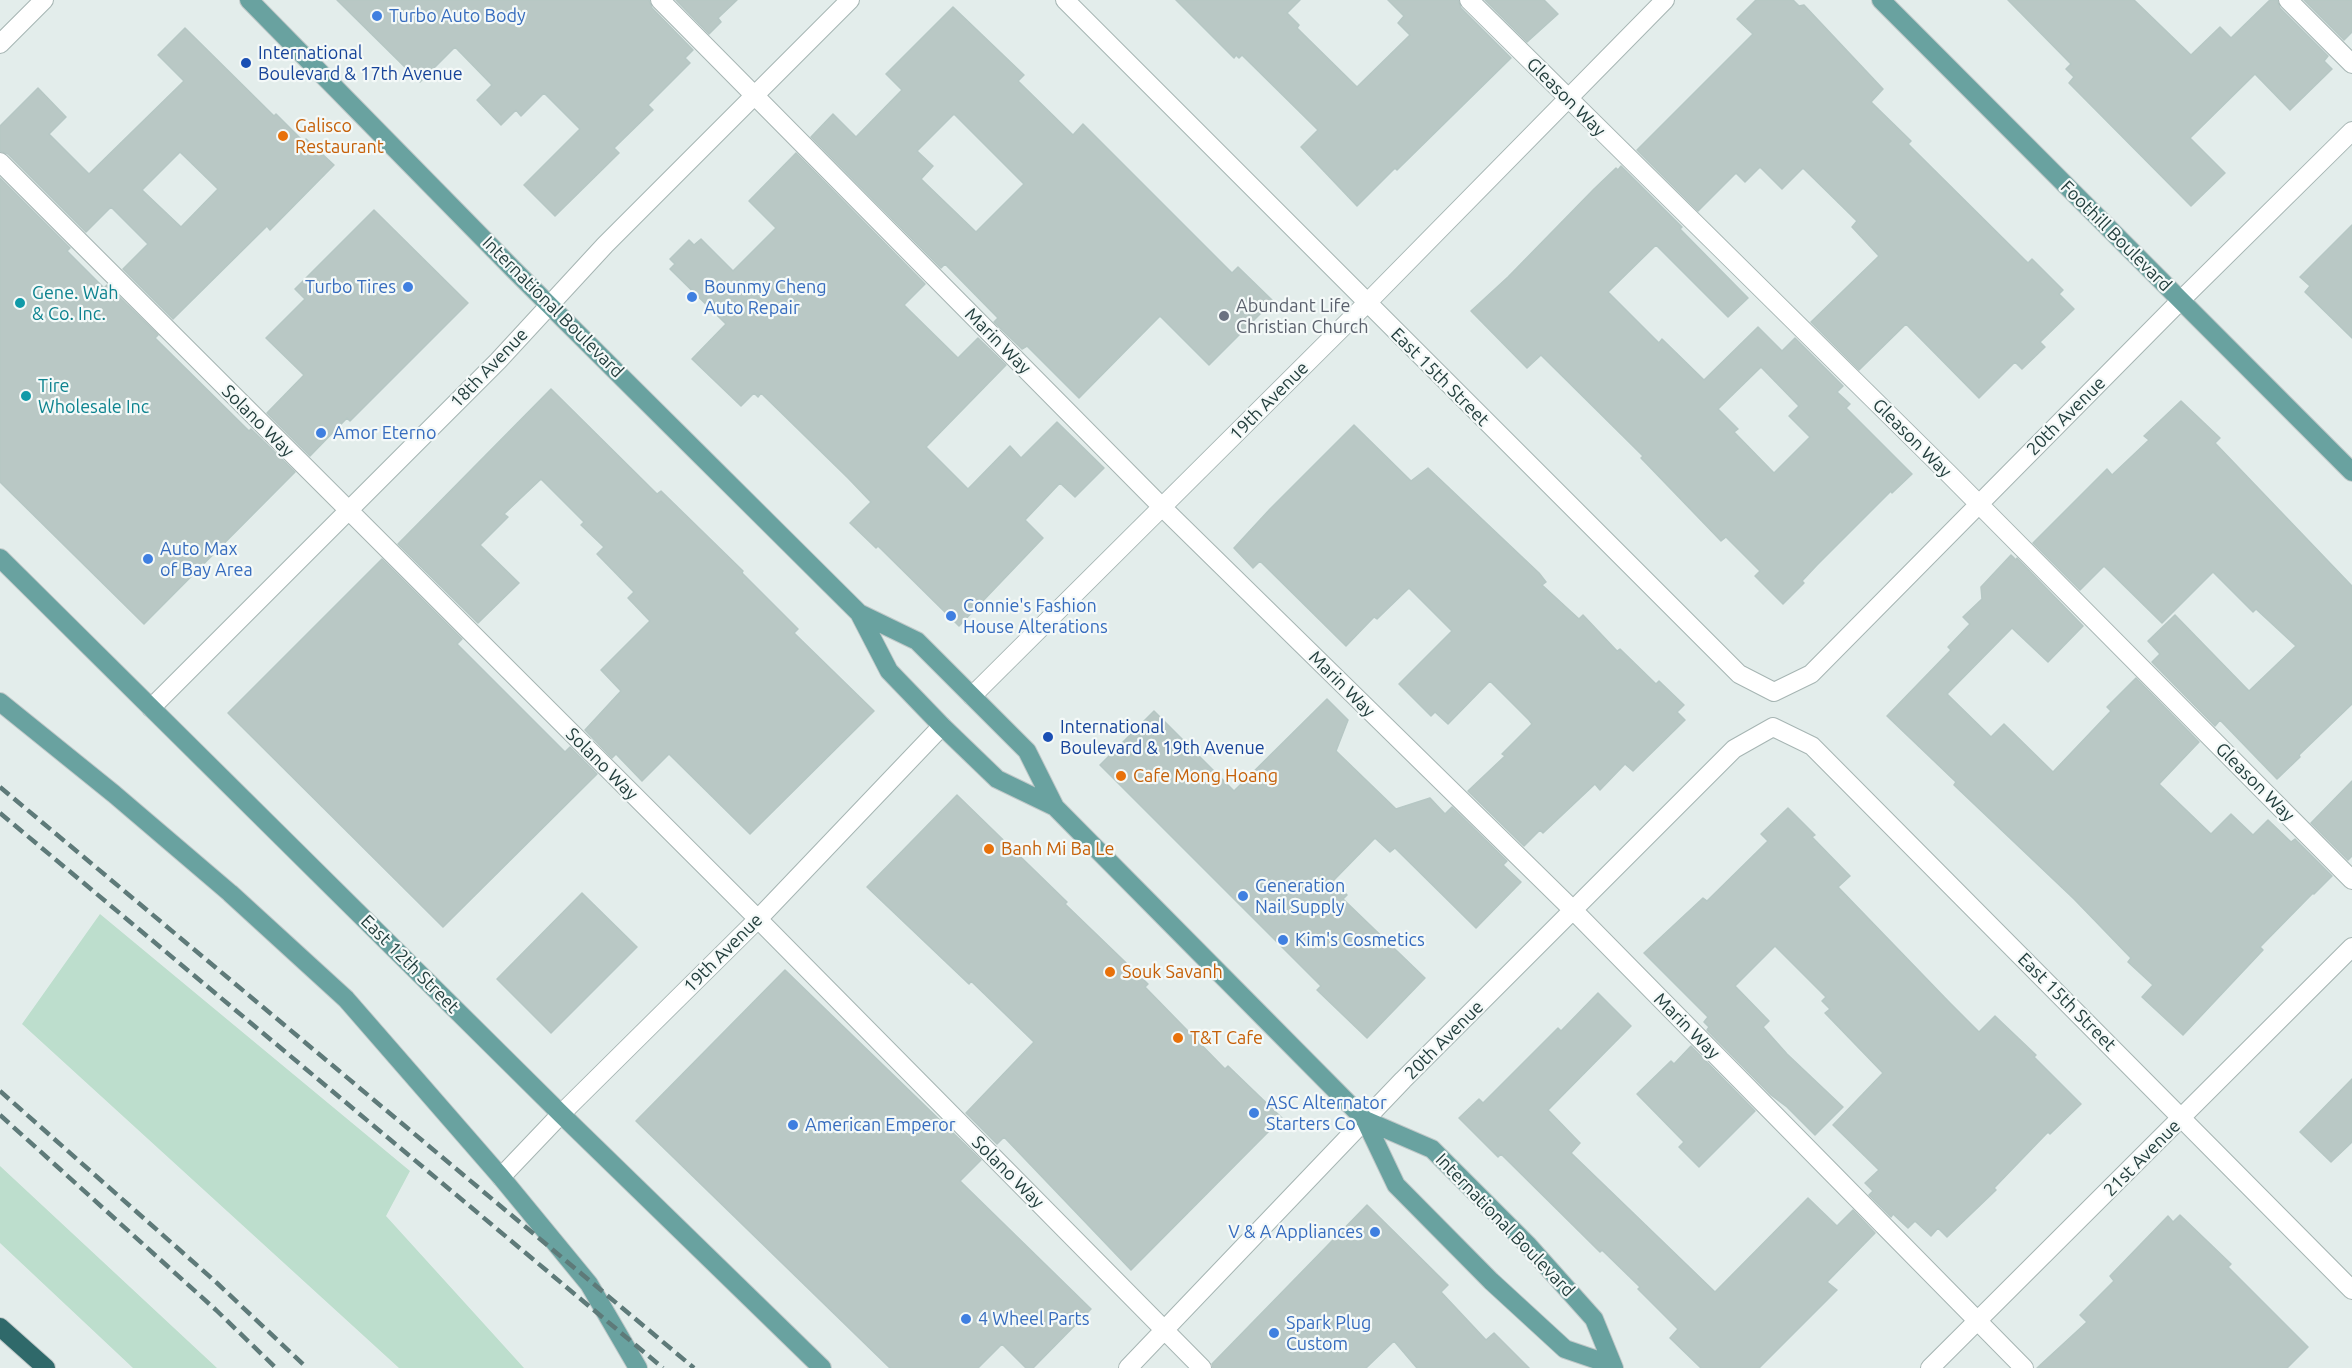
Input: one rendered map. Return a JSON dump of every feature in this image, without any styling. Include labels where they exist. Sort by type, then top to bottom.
[{"type":"highway","points":[[0,1327],[46,1368]]},
{"type":"main road","name":"International Boulevard","points":[[249,0],[859,613],[889,671],[942,726],[997,779],[1055,807]]},
{"type":"main road","name":"Foothill Boulevard","points":[[1881,0],[2352,472]]},
{"type":"main road","name":"East 12th Street","points":[[0,558],[561,1114],[822,1368]]},
{"type":"main road","name":"International Boulevard","points":[[859,613],[917,641],[1027,751],[1055,807],[1365,1120],[1396,1185],[1491,1281],[1565,1349],[1613,1367]]},
{"type":"main road","points":[[0,702],[132,809],[230,893],[346,999],[501,1177],[589,1284],[638,1368]]},
{"type":"main road","name":"International Boulevard","points":[[1365,1120],[1432,1149],[1527,1244],[1594,1319],[1613,1367]]},
{"type":"street","points":[[0,44],[44,0]]},
{"type":"street","name":"Marin Way","points":[[660,0],[1163,508],[1573,910],[2024,1368]]},
{"type":"street","name":"18th Avenue","points":[[151,708],[498,361],[614,237],[850,0]]},
{"type":"street","name":"East 15th Street","points":[[1065,0],[1366,304],[1739,674],[1774,692]]},
{"type":"street","name":"Gleason Way","points":[[1469,0],[1979,504],[2352,880]]},
{"type":"street","name":"19th Avenue","points":[[972,696],[1163,508],[1665,0]]},
{"type":"street","points":[[2288,0],[2352,64]]},
{"type":"street","name":"20th Avenue","points":[[1774,692],[1811,674],[2181,300],[2352,131]]},
{"type":"street","name":"Solano Way","points":[[0,162],[758,919],[1202,1368]]},
{"type":"street","name":"19th Avenue","points":[[501,1177],[561,1114],[758,919],[942,726]]},
{"type":"street","name":"East 15th Street","points":[[1773,728],[1812,746],[2352,1290]]},
{"type":"street","name":"20th Avenue","points":[[1128,1368],[1365,1120],[1734,749],[1773,728]]},
{"type":"street","name":"21st Avenue","points":[[1930,1368],[2352,947]]},
{"type":"green space","points":[[100,914],[410,1171],[386,1216],[524,1368],[399,1368],[22,1024]]},
{"type":"green space","points":[[0,1166],[217,1368],[133,1368],[0,1243]]},
{"type":"building","points":[[337,0],[649,0],[652,8],[693,50],[685,58],[690,63],[648,105],[653,110],[614,148],[619,153],[555,216],[524,185],[580,129],[544,93],[521,116],[516,110],[501,125],[477,100],[492,85],[455,47],[420,82]]},
{"type":"building","points":[[676,0],[737,0],[718,18],[721,22],[709,34]]},
{"type":"building","points":[[1176,0],[1300,0],[1287,13],[1299,25],[1297,28],[1357,87],[1410,35],[1398,23],[1404,16],[1388,0],[1458,0],[1461,8],[1511,58],[1357,206],[1301,147],[1318,130],[1242,55],[1239,58],[1236,55],[1234,58]]},
{"type":"building","points":[[1485,0],[1544,0],[1558,14],[1527,42]]},
{"type":"building","points":[[1756,0],[1793,0],[1799,6],[1804,5],[1883,89],[1871,102],[1911,141],[1908,144],[2028,263],[2032,259],[2063,290],[2059,294],[2074,309],[2040,342],[2045,347],[2022,369],[2015,362],[1979,398],[1906,324],[1859,370],[1811,322],[1879,256],[1852,227],[1857,221],[1803,168],[1782,189],[1760,167],[1745,182],[1736,173],[1698,211],[1637,150],[1753,34],[1737,19]]},
{"type":"building","points":[[2008,0],[2134,0],[2191,55],[2220,27],[2231,38],[2270,0],[2277,0],[2280,8],[2328,56],[2324,61],[2332,69],[2290,110],[2255,74],[2190,138],[2225,173],[2191,206],[2069,83],[2074,77],[2066,69],[2071,64]]},
{"type":"building","points":[[2304,0],[2352,0],[2352,32],[2344,40]]},
{"type":"building","points":[[953,7],[1024,75],[1018,81],[1073,135],[1083,124],[1232,273],[1238,267],[1273,301],[1209,365],[1160,316],[1079,398],[1027,346],[1022,349],[994,322],[998,318],[945,264],[941,268],[811,137],[833,114],[856,137],[902,90],[886,74]],"holes":[[[954,114],[1024,184],[976,232],[921,179],[933,166],[917,151]]]},
{"type":"building","points":[[185,28],[274,116],[276,114],[303,141],[306,139],[334,165],[270,230],[267,226],[173,319],[123,269],[148,244],[111,207],[86,232],[8,154],[0,151],[0,126],[38,88],[66,117],[49,134],[89,174],[184,81],[158,55]],"holes":[[[180,152],[218,189],[181,227],[142,190]]]},
{"type":"building","points":[[796,153],[925,284],[904,305],[958,358],[978,338],[1006,365],[926,447],[968,489],[1010,446],[1021,458],[1057,422],[1104,468],[1075,497],[1060,483],[1025,520],[1043,538],[959,626],[878,546],[876,548],[850,523],[871,502],[848,478],[761,393],[758,397],[754,393],[741,406],[692,359],[726,324],[670,269],[675,264],[670,259],[689,240],[694,245],[701,239],[733,271],[776,228],[749,201]]},
{"type":"building","points":[[1621,166],[1748,298],[1728,317],[1656,245],[1608,292],[1659,343],[1662,339],[1704,380],[1758,327],[1782,351],[1795,338],[1843,386],[1837,392],[1850,404],[1846,408],[1912,474],[1892,493],[1891,491],[1817,565],[1802,581],[1804,583],[1783,604],[1755,576],[1760,571],[1726,537],[1721,541],[1641,458],[1643,456],[1541,355],[1527,368],[1471,311],[1508,277],[1594,189],[1616,168],[1618,170]],"holes":[[[1761,367],[1799,406],[1789,416],[1810,437],[1774,473],[1734,432],[1738,429],[1718,409]]]},
{"type":"building","points":[[0,178],[70,248],[67,251],[104,288],[107,285],[158,335],[155,338],[249,431],[251,429],[295,472],[144,624],[0,482]]},
{"type":"building","points":[[374,210],[468,303],[350,421],[347,418],[310,456],[267,413],[304,375],[266,338],[305,299],[295,289]]},
{"type":"building","points":[[2352,225],[2352,338],[2305,292],[2310,286],[2300,277]]},
{"type":"building","points":[[551,389],[657,494],[661,491],[743,571],[742,573],[798,629],[794,633],[874,711],[750,834],[669,754],[642,781],[616,754],[612,758],[585,730],[621,691],[601,670],[650,621],[628,598],[634,592],[597,554],[604,547],[581,525],[584,522],[541,479],[504,514],[508,517],[480,545],[519,583],[478,623],[398,544]]},
{"type":"building","points":[[2181,401],[2220,438],[2215,443],[2352,586],[2352,704],[2277,779],[2220,720],[2215,726],[2152,662],[2160,654],[2148,641],[2175,615],[2249,691],[2296,646],[2256,609],[2253,612],[2213,572],[2162,623],[2104,566],[2080,590],[2033,543],[2107,469],[2112,475],[2149,440],[2144,436]]},
{"type":"building","points":[[1354,425],[1411,481],[1428,468],[1539,573],[1546,582],[1542,585],[1579,619],[1583,615],[1617,651],[1620,649],[1656,684],[1659,681],[1684,705],[1677,712],[1685,720],[1633,771],[1625,764],[1600,790],[1595,784],[1543,833],[1540,830],[1524,846],[1468,791],[1505,756],[1502,754],[1532,724],[1529,720],[1490,681],[1448,724],[1435,712],[1431,716],[1399,684],[1452,631],[1409,588],[1377,619],[1374,617],[1346,646],[1260,561],[1253,568],[1234,548]]},
{"type":"building","points":[[2011,555],[2016,560],[2017,558],[2083,626],[2048,662],[2012,628],[1947,694],[1991,737],[2004,724],[2053,772],[2111,711],[2107,707],[2136,678],[2199,742],[2159,784],[2211,834],[2231,814],[2253,835],[2268,820],[2291,842],[2295,839],[2332,876],[2260,947],[2263,950],[2183,1035],[2142,997],[2153,985],[2128,962],[2131,958],[2074,899],[1954,785],[1956,782],[1887,716],[1951,650],[1948,647],[1970,624],[1963,617],[1982,599],[1981,587]]},
{"type":"building","points":[[382,559],[462,639],[457,644],[565,752],[570,747],[597,774],[443,927],[228,713]]},
{"type":"building","points":[[1327,699],[1348,720],[1336,751],[1396,809],[1430,798],[1445,814],[1452,807],[1507,861],[1503,865],[1521,882],[1476,928],[1395,848],[1390,852],[1375,838],[1333,881],[1347,895],[1343,899],[1425,978],[1367,1038],[1317,990],[1321,986],[1100,765],[1154,711],[1234,791]]},
{"type":"building","points":[[2352,781],[2352,856],[2348,860],[2311,823]]},
{"type":"building","points":[[957,795],[1148,984],[1145,987],[1225,1069],[1228,1066],[1282,1118],[1131,1270],[1004,1137],[997,1144],[966,1113],[1034,1042],[971,981],[969,984],[867,887]]},
{"type":"building","points":[[1788,808],[1815,835],[1812,837],[1850,876],[1838,887],[1950,1003],[1979,1032],[1995,1016],[2036,1055],[2034,1057],[2081,1104],[2050,1134],[2048,1132],[1994,1188],[1996,1190],[1947,1237],[1938,1228],[1931,1236],[1915,1221],[1908,1228],[1893,1214],[1891,1217],[1869,1195],[1873,1191],[1865,1183],[1879,1170],[1833,1125],[1883,1073],[1825,1013],[1830,1009],[1822,1001],[1826,997],[1775,946],[1735,986],[1769,1021],[1763,1027],[1787,1054],[1843,1107],[1815,1135],[1787,1107],[1771,1095],[1707,1030],[1709,1027],[1704,1022],[1708,1017],[1644,953],[1703,898],[1707,901],[1768,841],[1761,834]]},
{"type":"building","points":[[582,893],[637,947],[551,1033],[497,979]]},
{"type":"building","points":[[785,970],[981,1160],[960,1181],[1091,1309],[1033,1368],[1026,1368],[1002,1344],[978,1368],[890,1368],[636,1121]]},
{"type":"building","points":[[1598,993],[1631,1026],[1548,1110],[1580,1143],[1571,1153],[1715,1292],[1808,1198],[1837,1226],[1853,1210],[1875,1233],[1827,1282],[1837,1290],[1759,1368],[1701,1368],[1670,1338],[1678,1329],[1638,1289],[1640,1287],[1602,1250],[1600,1252],[1501,1154],[1498,1157],[1459,1118],[1479,1099],[1483,1103],[1558,1028],[1561,1031]]},
{"type":"building","points":[[1691,1046],[1755,1111],[1699,1167],[1679,1147],[1684,1142],[1637,1094],[1671,1061],[1674,1064]]},
{"type":"building","points":[[2352,1079],[2352,1142],[2331,1162],[2300,1132]]},
{"type":"building","points":[[1367,1205],[1448,1285],[1441,1292],[1486,1340],[1494,1333],[1529,1368],[1417,1368],[1394,1341],[1366,1368],[1213,1368],[1212,1364]]},
{"type":"building","points":[[2180,1215],[2231,1264],[2228,1267],[2308,1347],[2287,1368],[2037,1368],[2087,1322],[2080,1315],[2114,1281],[2110,1276],[2168,1216],[2173,1222]]},
{"type":"railway","points":[[0,787],[694,1368]]},
{"type":"railway","points":[[0,813],[663,1368]]},
{"type":"railway","points":[[0,1091],[217,1283],[307,1368]]},
{"type":"railway","points":[[0,1115],[216,1310],[276,1368]]},
{"type":"place","name":"Turbo Auto Body","points":[[377,16]]},
{"type":"place","name":"International Boulevard & 17th Avenue","points":[[246,63]]},
{"type":"place","name":"Galisco Restaurant","points":[[283,136]]},
{"type":"place","name":"Turbo Tires","points":[[408,287]]},
{"type":"place","name":"Bounmy Cheng Auto Repair","points":[[692,297]]},
{"type":"place","name":"Gene. Wah & Co. Inc.","points":[[20,303]]},
{"type":"place","name":"Abundant Life Christian Church","points":[[1224,316]]},
{"type":"place","name":"Tire Wholesale Inc","points":[[26,396]]},
{"type":"place","name":"Amor Eterno","points":[[321,433]]},
{"type":"place","name":"Auto Max of Bay Area","points":[[148,559]]},
{"type":"place","name":"Connie's Fashion House Alterations","points":[[951,616]]},
{"type":"place","name":"International Boulevard & 19th Avenue","points":[[1048,737]]},
{"type":"place","name":"Cafe Mong Hoang","points":[[1121,776]]},
{"type":"place","name":"Banh Mi Ba Le","points":[[989,849]]},
{"type":"place","name":"Generation Nail Supply","points":[[1243,896]]},
{"type":"place","name":"Kim's Cosmetics","points":[[1283,940]]},
{"type":"place","name":"Souk Savanh","points":[[1110,972]]},
{"type":"place","name":"T&T Cafe","points":[[1178,1038]]},
{"type":"place","name":"ASC Alternator Starters Co","points":[[1254,1113]]},
{"type":"place","name":"American Emperor","points":[[793,1125]]},
{"type":"place","name":"V & A Appliances","points":[[1375,1232]]},
{"type":"place","name":"4 Wheel Parts","points":[[966,1319]]},
{"type":"place","name":"Spark Plug Custom","points":[[1274,1333]]}]
